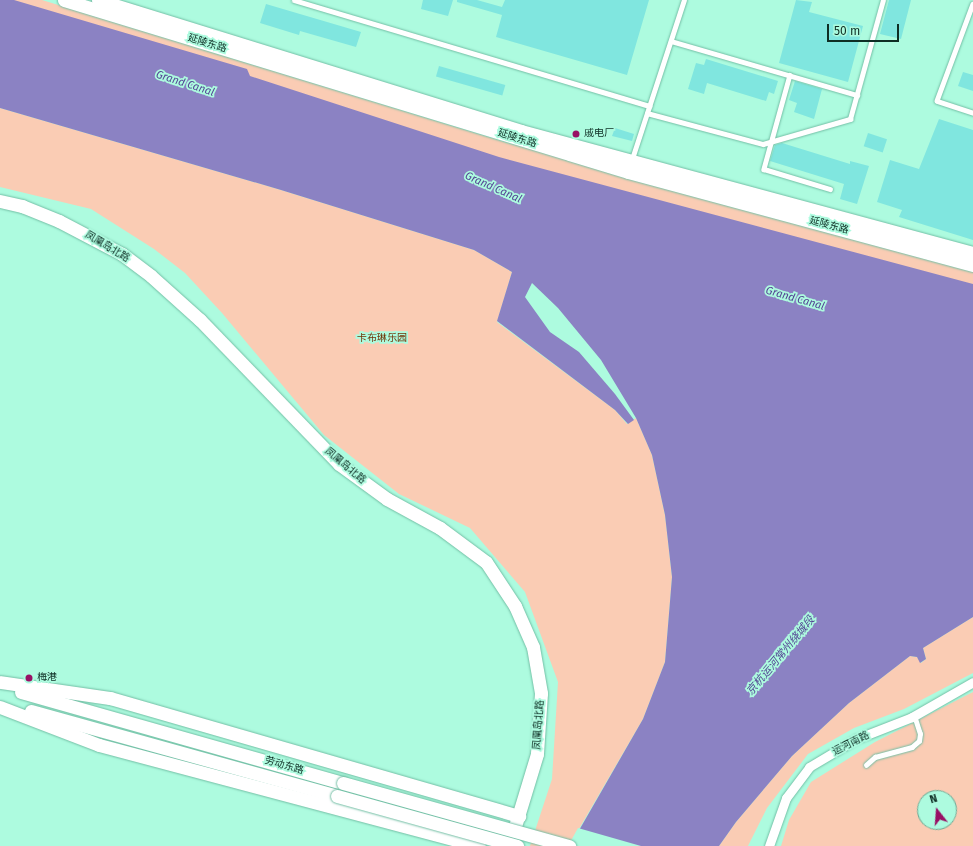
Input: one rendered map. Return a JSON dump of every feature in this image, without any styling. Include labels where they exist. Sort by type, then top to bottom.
[{"type":"main road","name":"延陵东路","points":[[64,0],[576,157],[973,265]]},
{"type":"main road","name":"延陵东路","points":[[98,0],[631,163],[973,253]]},
{"type":"main road","name":"凤凰岛北路","points":[[0,201],[22,206],[59,221],[122,254],[152,276],[200,320],[339,464],[387,499],[440,528],[486,562],[515,606],[533,647],[541,693],[537,754],[509,846]]},
{"type":"main road","points":[[0,682],[110,698],[519,816]]},
{"type":"main road","name":"劳动东路","points":[[0,686],[568,846]]},
{"type":"main road","name":"劳动东路","points":[[0,702],[517,846]]},
{"type":"main road","points":[[0,707],[99,745],[479,846]]},
{"type":"street","name":"运河南路","points":[[769,846],[786,798],[810,767],[856,739],[914,716],[973,682]]},
{"type":"lane","points":[[294,0],[650,106]]},
{"type":"lane","points":[[631,163],[684,0]]},
{"type":"lane","points":[[647,113],[763,144],[850,119],[884,0]]},
{"type":"lane","points":[[973,4],[937,100],[973,113]]},
{"type":"lane","points":[[670,41],[857,94]]},
{"type":"lane","points":[[790,75],[764,169],[830,189]]},
{"type":"lane","points":[[866,765],[875,757],[912,747],[918,741],[920,734],[914,716]]},
{"type":"green space","points":[[0,0],[42,0],[508,143],[973,269],[973,295],[505,161]]},
{"type":"green space","name":"卡布琳乐园","points":[[0,108],[281,190],[474,250],[512,272],[497,322],[615,410],[627,424],[636,418],[652,455],[665,515],[672,577],[665,662],[643,719],[569,846],[530,846],[552,779],[558,682],[525,592],[470,528],[399,494],[324,435],[222,313],[185,273],[154,249],[91,209],[0,187]]},
{"type":"green space","points":[[973,617],[973,673],[904,709],[854,728],[808,754],[767,808],[748,846],[719,846],[736,822],[792,756],[849,703],[910,656],[917,657],[921,663],[926,659],[923,648]]},
{"type":"green space","points":[[973,692],[973,846],[781,846],[789,820],[811,782],[875,742]]},
{"type":"water","points":[[0,0],[14,0],[247,69],[250,76],[499,157],[973,284],[973,617],[923,648],[926,659],[920,663],[917,657],[910,656],[849,703],[792,756],[736,822],[719,846],[570,846],[643,719],[665,662],[672,577],[665,515],[652,455],[636,418],[601,360],[558,308],[532,283],[525,297],[550,332],[579,352],[615,394],[634,420],[628,424],[615,410],[497,321],[512,272],[474,250],[281,190],[0,108]]},
{"type":"pier","points":[[578,828],[641,846],[568,846]]},
{"type":"building","points":[[423,0],[453,0],[448,16],[421,9]]},
{"type":"building","points":[[457,0],[477,0],[502,7],[505,0],[649,0],[627,75],[496,37],[502,15],[457,2]]},
{"type":"building","points":[[796,0],[812,2],[809,12],[863,26],[848,82],[779,63]]},
{"type":"building","points":[[889,0],[911,0],[901,39],[880,34]]},
{"type":"building","points":[[266,4],[361,32],[356,47],[300,31],[299,35],[260,23]]},
{"type":"building","points":[[706,59],[778,81],[774,94],[769,92],[766,101],[707,83],[704,94],[688,89],[696,63],[704,65]]},
{"type":"building","points":[[439,66],[505,85],[502,96],[436,77]]},
{"type":"building","points":[[963,72],[973,75],[973,91],[958,86]]},
{"type":"building","points":[[795,81],[822,89],[814,119],[794,112],[797,103],[789,100]]},
{"type":"building","points":[[939,119],[973,130],[973,240],[899,217],[902,210],[877,202],[890,160],[919,169]]},
{"type":"building","points":[[615,128],[634,134],[632,141],[612,136]]},
{"type":"building","points":[[868,133],[887,139],[883,152],[864,146]]},
{"type":"building","points":[[782,143],[850,164],[850,161],[869,166],[857,204],[840,199],[844,184],[770,161],[775,145]]},
{"type":"place","name":"戚电厂","points":[[576,134]]},
{"type":"place","name":"梅港","points":[[29,678]]},
{"type":"water label","name":"Grand Canal","points":[[185,84]]},
{"type":"water label","name":"Grand Canal","points":[[493,188]]},
{"type":"water label","name":"Grand Canal","points":[[795,299]]},
{"type":"water label","name":"京杭运河常州绕城段","points":[[781,656]]}]
